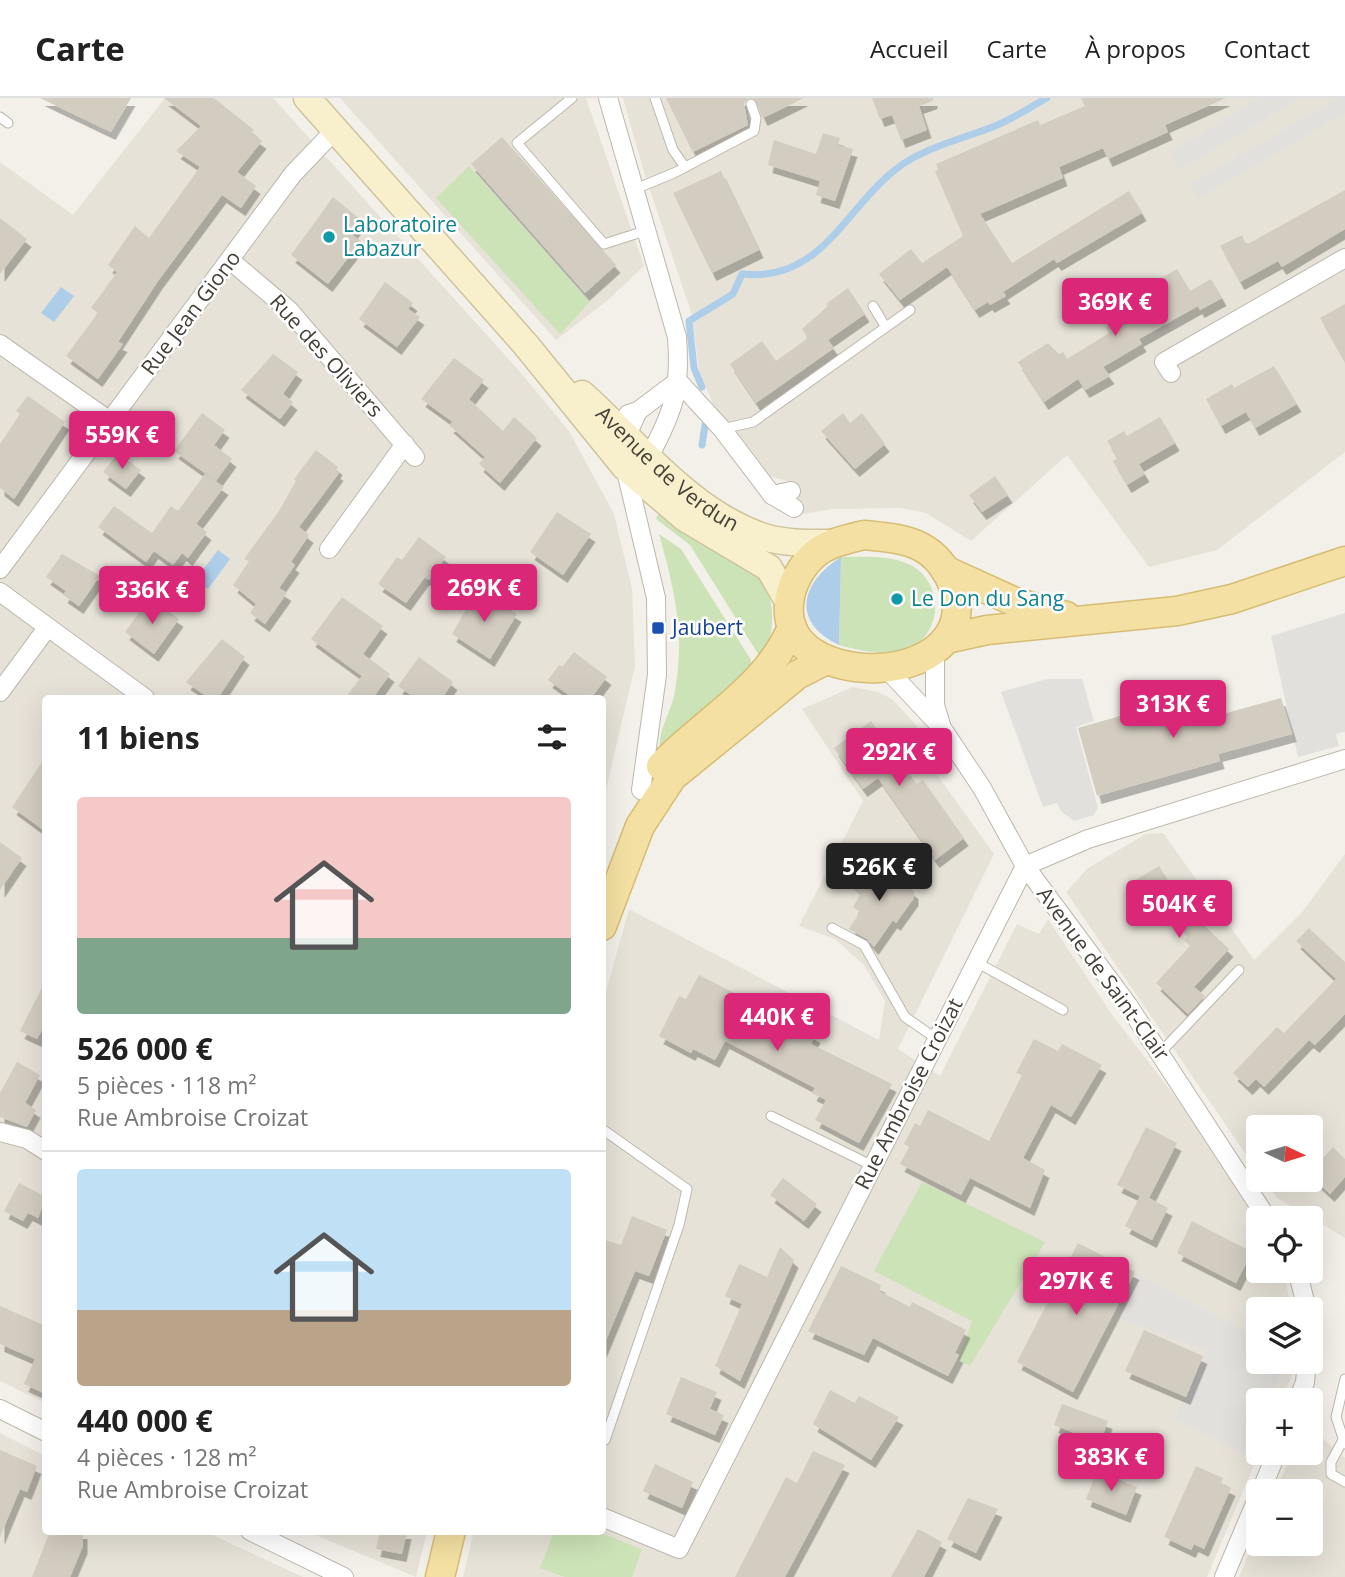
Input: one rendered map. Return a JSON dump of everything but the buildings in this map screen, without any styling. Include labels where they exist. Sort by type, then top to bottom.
[{"type":"main road","name":"Avenue de Verdun","points":[[307,98],[526,345],[637,462],[663,501],[715,537],[769,568],[790,614]]},
{"type":"main road","name":"Avenue de Verdun","points":[[526,345],[625,421],[637,462],[701,504],[741,527],[789,542],[834,543]]},
{"type":"main road","points":[[606,887],[624,823],[641,790],[681,746],[779,657],[798,576],[815,554],[834,543],[864,535],[906,541],[923,548],[945,570],[956,593],[957,611],[940,644]]},
{"type":"main road","points":[[790,614],[807,649],[826,660],[857,667],[884,667],[916,659],[940,644],[987,630],[1177,611],[1244,595],[1345,561]]},
{"type":"main road","points":[[945,570],[1015,602],[1079,619]]},
{"type":"main road","points":[[606,915],[640,826],[672,777],[797,675],[826,660]]},
{"type":"main road","points":[[440,1577],[450,1535]]},
{"type":"street","points":[[608,98],[677,337],[678,381],[672,414],[637,462],[657,618],[657,675],[641,790]]},
{"type":"street","name":"Rue Jean Giono","points":[[0,569],[293,174],[336,129]]},
{"type":"street","points":[[1171,373],[1164,362],[1345,258]]},
{"type":"street","name":"Rue des Oliviers","points":[[231,261],[289,310],[410,451],[329,549]]},
{"type":"street","points":[[0,344],[110,421]]},
{"type":"street","points":[[678,381],[625,421],[635,458],[715,537]]},
{"type":"street","points":[[678,381],[722,429],[772,495],[792,499]]},
{"type":"street","points":[[0,592],[141,695]]},
{"type":"street","points":[[0,691],[47,628]]},
{"type":"street","name":"Avenue de Saint-Clair","points":[[940,644],[935,705],[942,728]]},
{"type":"street","name":"Avenue de Saint-Clair","points":[[884,667],[942,728],[982,788],[1025,866],[1160,1053],[1259,1206]]},
{"type":"street","points":[[1025,866],[1088,839],[1345,759]]},
{"type":"street","name":"Rue Ambroise Croizat","points":[[606,1519],[679,1549],[1025,866]]},
{"type":"street","points":[[0,1132],[27,1139],[42,1148]]},
{"type":"street","points":[[0,1409],[42,1430]]},
{"type":"street","points":[[1224,1577],[1246,1525]]},
{"type":"street","points":[[271,1536],[344,1577]]},
{"type":"lane","points":[[572,98],[517,142],[604,244],[648,230]]},
{"type":"lane","points":[[655,98],[673,150],[685,167]]},
{"type":"lane","points":[[635,189],[685,167],[754,131],[756,118],[751,104]]},
{"type":"lane","points":[[873,306],[885,326]]},
{"type":"lane","points":[[722,429],[754,422],[909,310]]},
{"type":"lane","points":[[832,928],[864,945],[905,1017],[937,1039]]},
{"type":"lane","points":[[976,962],[1063,1010]]},
{"type":"lane","points":[[1160,1053],[1239,970]]},
{"type":"lane","points":[[771,1116],[873,1166]]},
{"type":"lane","points":[[606,1132],[687,1189],[678,1225],[606,1440]]},
{"type":"lane","points":[[1345,1378],[1336,1417],[1343,1443],[1331,1462],[1331,1474],[1345,1482]]},
{"type":"shaded area","points":[[165,98],[273,98],[522,374],[569,431],[614,514],[632,589],[635,666],[606,790],[606,695],[42,695],[42,1402],[0,1381],[0,162],[73,215]]},
{"type":"shaded area","points":[[340,98],[586,98],[644,266],[608,300],[556,340]]},
{"type":"shaded area","points":[[623,98],[1345,98],[1345,452],[1217,550],[1149,567],[1067,455],[971,541],[926,513],[900,508],[832,509],[798,515],[791,482],[764,475],[715,409],[699,371],[692,315],[644,172]]},
{"type":"shaded area","points":[[1261,98],[1300,98],[1179,170],[1171,151]]},
{"type":"shaded area","points":[[1339,98],[1345,98],[1345,113],[1198,199],[1190,184]]},
{"type":"shaded area","points":[[1345,613],[1345,732],[1336,734],[1339,746],[1298,757],[1271,636]]},
{"type":"shaded area","points":[[1047,679],[1082,679],[1094,721],[1076,727],[1098,808],[1094,815],[1074,821],[1061,811],[1057,803],[1043,807],[1001,692]]},
{"type":"shaded area","points":[[853,687],[878,692],[892,699],[917,726],[916,741],[930,765],[994,854],[898,1049],[940,1076],[1017,924],[1039,934],[1048,919],[1113,1016],[1217,1151],[1251,1206],[1246,1206],[1246,1283],[1286,1283],[1289,1297],[1246,1297],[1246,1374],[1292,1376],[1286,1388],[1246,1388],[1246,1465],[1254,1465],[1207,1577],[463,1577],[473,1535],[606,1535],[606,992],[629,909],[879,1040],[885,1001],[864,965],[835,939],[799,926],[863,801],[802,709]]},
{"type":"shaded area","points":[[1163,833],[1254,960],[1303,911],[1345,854],[1345,1238],[1323,1225],[1323,1206],[1291,1206],[1273,1192],[1323,1192],[1323,1115],[1246,1115],[1246,1154],[1066,892],[1088,868],[1146,834]]},
{"type":"shaded area","points":[[1138,1275],[1246,1332],[1246,1374],[1280,1374],[1275,1388],[1246,1388],[1246,1454],[1175,1419],[1206,1350],[1116,1317]]},
{"type":"shaded area","points":[[0,1433],[42,1454],[42,1535],[213,1535],[303,1577],[0,1577]]},
{"type":"shaded area","points":[[1323,1438],[1345,1458],[1345,1577],[1239,1577],[1248,1556],[1323,1556],[1323,1479],[1281,1479],[1287,1465],[1323,1465]]},
{"type":"shaded area","points":[[316,1535],[426,1535],[416,1577]]},
{"type":"green space","points":[[469,166],[590,302],[560,334],[436,198]]},
{"type":"green space","points":[[658,514],[697,542],[749,568],[762,580],[770,598],[772,620],[769,640],[760,657],[690,545],[656,519]]},
{"type":"green space","points":[[659,534],[681,549],[751,660],[750,670],[660,749],[662,729],[674,696],[679,634],[670,575]]},
{"type":"green space","points":[[841,557],[890,559],[906,563],[918,570],[933,592],[935,605],[934,618],[921,640],[901,651],[884,653],[839,645]]},
{"type":"green space","points":[[922,1182],[1045,1242],[970,1366],[958,1360],[972,1321],[874,1271]]},
{"type":"green space","points":[[552,1535],[605,1535],[642,1549],[632,1577],[565,1577],[540,1568]]},
{"type":"water","points":[[61,287],[74,296],[54,322],[41,313]]},
{"type":"water","points":[[218,550],[230,559],[208,589],[196,579]]},
{"type":"water","points":[[841,557],[839,645],[823,636],[813,625],[807,602],[817,578]]},
{"type":"waterway","points":[[702,387],[694,368],[689,321],[733,294],[742,274],[771,273],[796,265],[817,252],[889,175],[911,159],[1002,123],[1047,98]]},
{"type":"waterway","points":[[702,445],[705,425]]},
{"type":"place","name":"Laboratoire Labazur","points":[[329,237]]},
{"type":"place","name":"Le Don du Sang","points":[[897,599]]},
{"type":"place","name":"Jaubert","points":[[658,628]]}]
